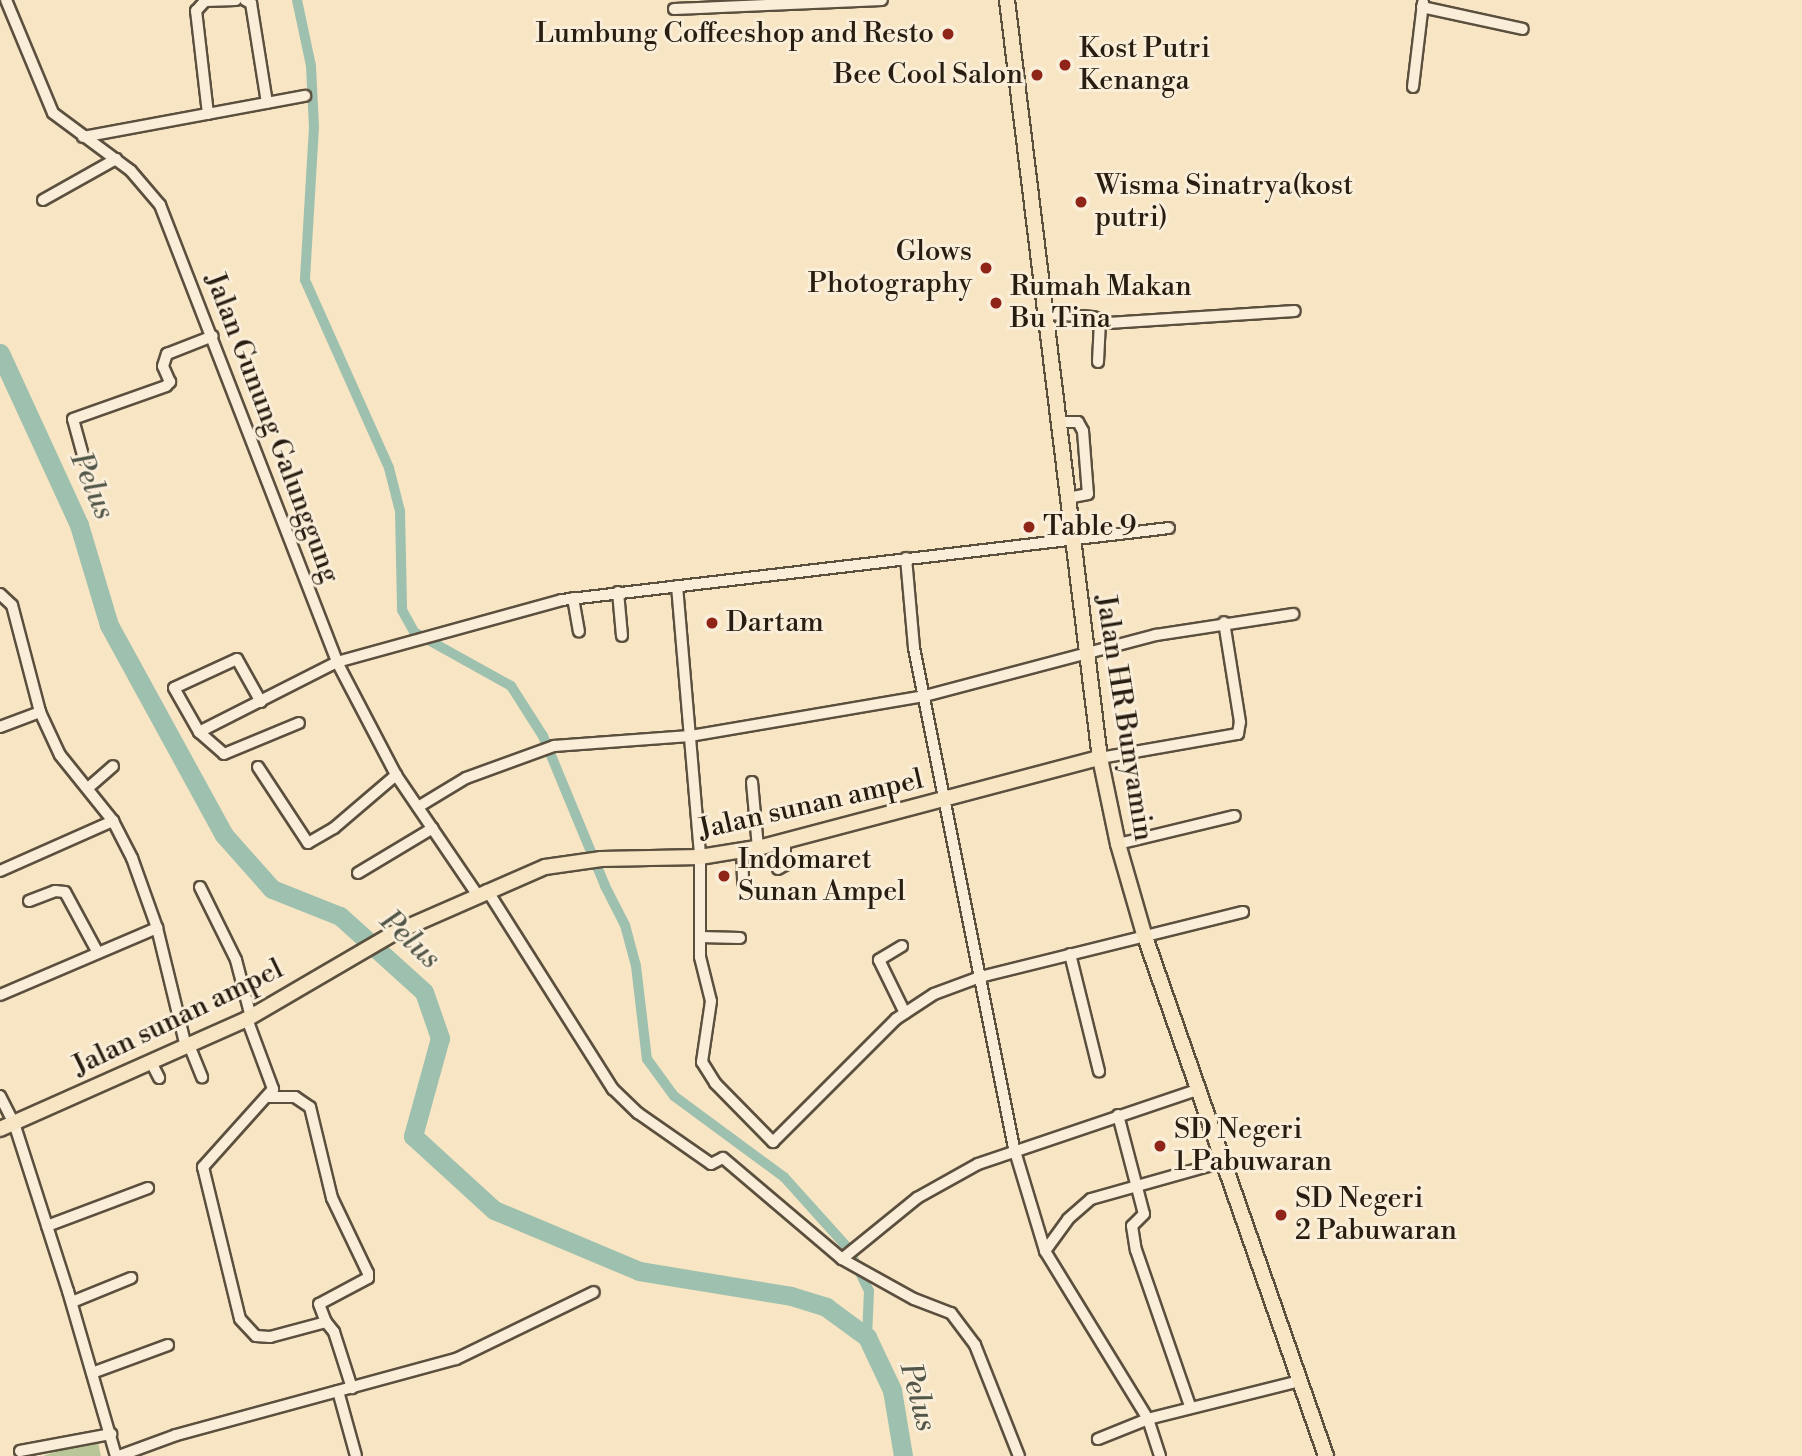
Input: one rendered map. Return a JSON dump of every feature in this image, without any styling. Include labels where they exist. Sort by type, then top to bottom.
[{"type":"main road","name":"Jalan HR Bunyamin","points":[[1007,0],[1049,314],[1072,543],[1100,758],[1118,844],[1144,934],[1197,1090],[1326,1456]]},
{"type":"main road","name":"Jalan sunan ampel","points":[[0,1129],[249,1018],[394,933],[482,892],[545,867],[601,859],[700,857],[758,848],[1100,758]]},
{"type":"street","points":[[208,114],[196,11],[205,1],[236,0]]},
{"type":"street","points":[[245,0],[251,3],[267,103]]},
{"type":"street","points":[[674,9],[882,0]]},
{"type":"street","points":[[1454,14],[1457,0]]},
{"type":"street","name":"Jalan Gunung Galunggung","points":[[10,1],[54,113],[150,188],[160,205],[213,336],[337,662],[396,775],[482,892],[616,1093],[711,1164],[723,1158],[842,1259]]},
{"type":"street","points":[[1413,87],[1423,4],[1454,14],[1523,29]]},
{"type":"street","points":[[83,137],[305,96]]},
{"type":"street","points":[[43,200],[116,159]]},
{"type":"street","points":[[1049,314],[1100,321],[1295,311]]},
{"type":"street","points":[[1098,362],[1100,321]]},
{"type":"street","points":[[84,459],[74,419],[166,386],[170,382],[163,366],[167,354],[213,336]]},
{"type":"street","points":[[1060,422],[1079,422],[1083,431],[1088,494],[1068,498]]},
{"type":"street","points":[[199,732],[337,662],[431,633],[573,598],[905,558],[1072,543],[1169,528]]},
{"type":"street","points":[[905,558],[914,648],[947,799],[951,844],[1014,1148],[1045,1251],[1148,1419],[1160,1456]]},
{"type":"street","points":[[677,586],[700,857],[700,957],[711,1001],[710,1026],[701,1046],[702,1062],[715,1083],[773,1142],[905,1013],[934,994],[980,976],[1243,912]]},
{"type":"street","points":[[618,592],[622,636]]},
{"type":"street","points":[[0,594],[12,605],[40,712],[60,755],[113,821],[157,928],[188,1046],[202,1078]]},
{"type":"street","points":[[573,598],[579,631]]},
{"type":"street","points":[[418,807],[466,778],[554,746],[690,736],[925,696],[1088,652],[1224,622],[1293,614]]},
{"type":"street","points":[[1100,758],[1238,734],[1240,722],[1224,622]]},
{"type":"street","points":[[261,702],[237,659],[177,683],[175,693],[199,732],[224,754],[299,723]]},
{"type":"street","points":[[0,727],[40,712]]},
{"type":"street","points":[[88,788],[113,766]]},
{"type":"street","points":[[258,766],[308,843],[334,828],[396,775]]},
{"type":"street","points":[[752,782],[758,848]]},
{"type":"street","points":[[1118,844],[1235,816]]},
{"type":"street","points":[[0,871],[113,821]]},
{"type":"street","points":[[358,873],[433,828]]},
{"type":"street","points":[[778,869],[785,865],[785,842]]},
{"type":"street","points":[[742,850],[743,882]]},
{"type":"street","points":[[200,887],[236,960],[249,1018],[272,1081],[269,1097],[229,1134],[203,1167],[240,1319],[256,1336],[270,1337],[326,1322]]},
{"type":"street","points":[[30,901],[55,891],[65,892],[98,953]]},
{"type":"street","points":[[0,995],[157,928]]},
{"type":"street","points":[[700,937],[740,938]]},
{"type":"street","points":[[902,946],[879,960],[905,1013]]},
{"type":"street","points":[[1070,954],[1099,1071]]},
{"type":"street","points":[[151,1062],[159,1078]]},
{"type":"street","points":[[1019,1456],[975,1345],[951,1313],[914,1300],[842,1259],[917,1198],[1014,1148],[1197,1090]]},
{"type":"street","points":[[0,1096],[14,1124],[72,1302],[118,1456],[176,1435],[481,1350],[594,1292]]},
{"type":"street","points":[[269,1097],[295,1097],[310,1107],[332,1198],[368,1273],[368,1278],[319,1304],[326,1322],[334,1332],[352,1388]]},
{"type":"street","points":[[1118,1115],[1140,1186],[1144,1214],[1132,1226],[1136,1250],[1190,1406]]},
{"type":"street","points":[[1045,1251],[1068,1219],[1091,1199],[1223,1161]]},
{"type":"street","points":[[47,1226],[148,1188]]},
{"type":"street","points":[[72,1302],[131,1278]]},
{"type":"street","points":[[92,1373],[168,1345]]},
{"type":"street","points":[[1098,1439],[1190,1406],[1299,1381]]},
{"type":"street","points":[[338,1391],[356,1456]]},
{"type":"street","points":[[20,1451],[111,1434]]},
{"type":"green space","points":[[97,1438],[101,1456],[43,1456]]},
{"type":"waterway","points":[[297,0],[311,66],[314,127],[305,280],[389,468],[400,511],[402,610],[414,632],[511,686],[543,736],[605,886],[625,925],[636,966],[647,1059],[674,1096],[784,1177],[848,1248],[869,1291],[867,1337]]},
{"type":"waterway","name":"Pelus","points":[[0,353],[79,525],[109,625],[224,835],[272,889],[340,916],[424,992],[440,1038],[413,1136],[494,1210],[639,1271],[791,1296],[826,1307],[867,1337],[892,1390],[903,1456]]},
{"type":"place","name":"Lumbung Coffeeshop and Resto","points":[[948,34]]},
{"type":"place","name":"Kost Putri Kenanga","points":[[1065,65]]},
{"type":"place","name":"Bee Cool Salon","points":[[1037,75]]},
{"type":"place","name":"Wisma Sinatrya(kost putri)","points":[[1081,202]]},
{"type":"place","name":"Glows Photography","points":[[986,268]]},
{"type":"place","name":"Rumah Makan Bu Tina","points":[[996,303]]},
{"type":"place","name":"Table 9","points":[[1029,527]]},
{"type":"place","name":"Dartam","points":[[712,623]]},
{"type":"place","name":"Indomaret Sunan Ampel","points":[[724,876]]},
{"type":"place","name":"SD Negeri 1 Pabuwaran","points":[[1160,1146]]},
{"type":"place","name":"SD Negeri 2 Pabuwaran","points":[[1281,1215]]}]
